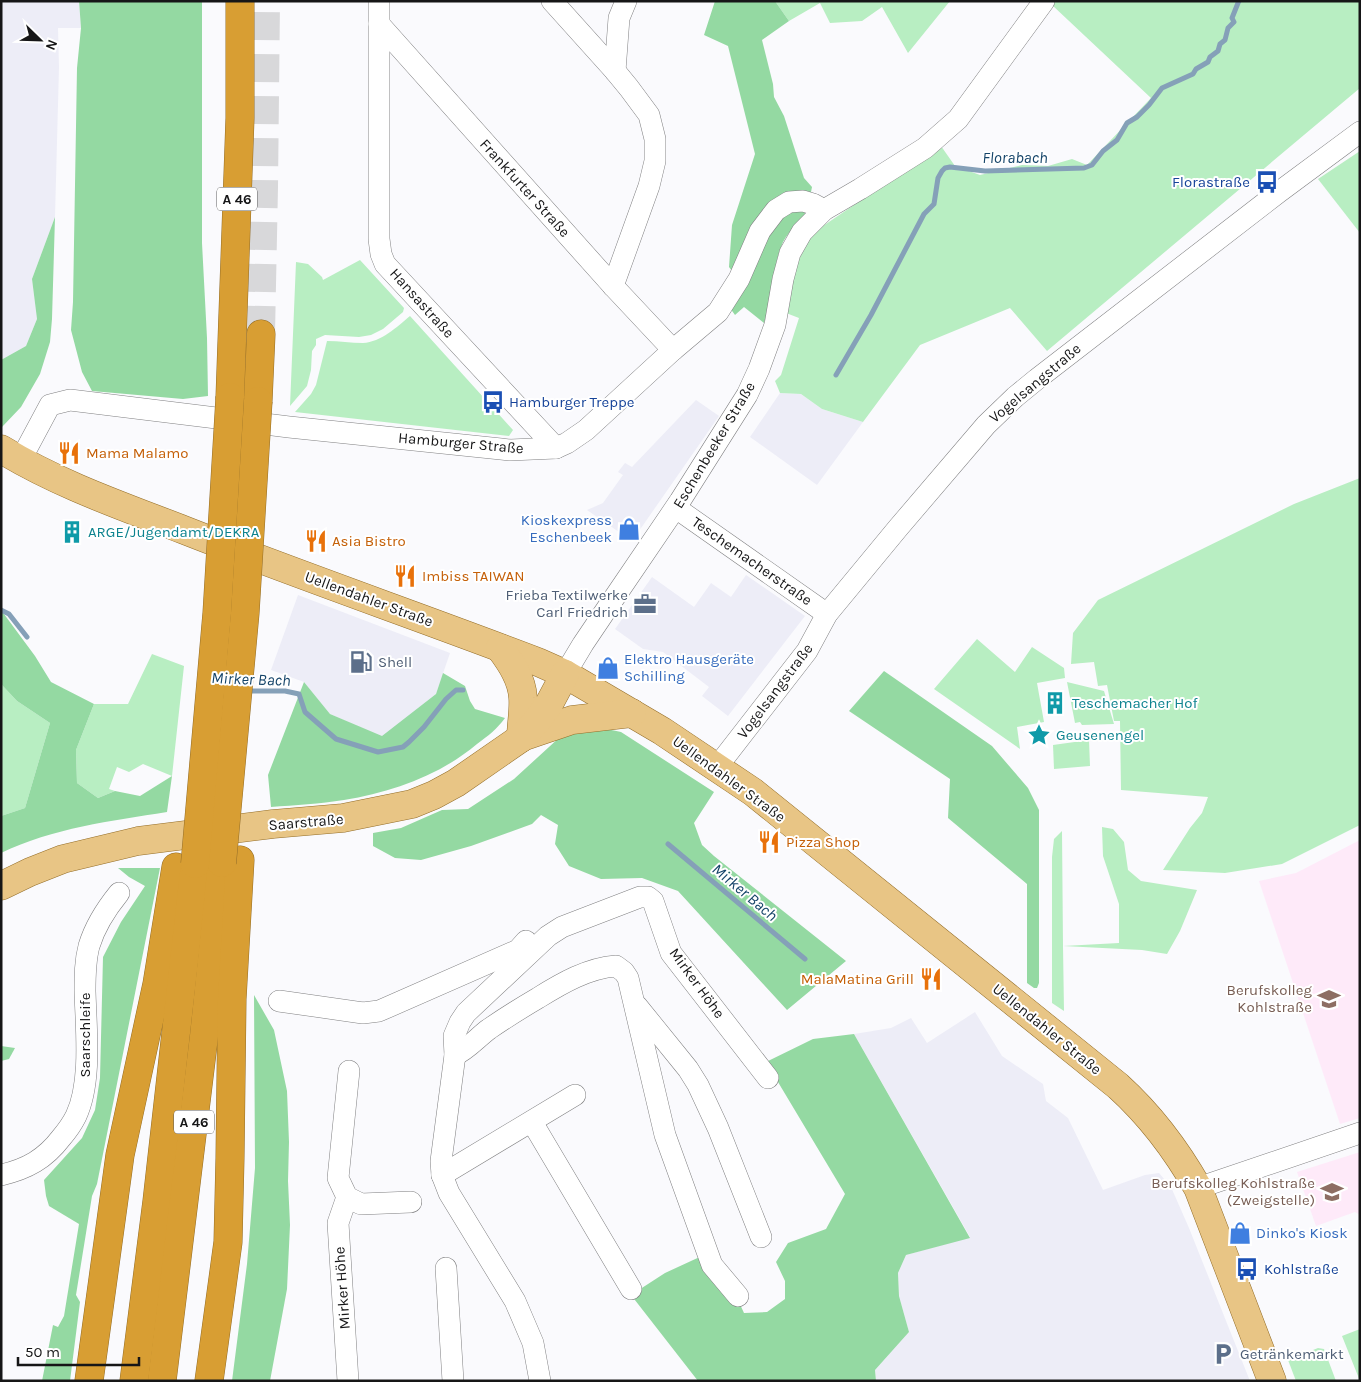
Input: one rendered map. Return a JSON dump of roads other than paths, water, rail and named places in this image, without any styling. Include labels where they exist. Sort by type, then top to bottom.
[{"type":"highway","name":"A 46","points":[[134,1381],[157,1202],[185,866],[207,728],[217,612],[230,397],[239,128],[240,1]]},
{"type":"highway","name":"A 46","points":[[162,1381],[204,1036],[231,861],[236,721],[252,524],[261,334]]},
{"type":"highway","points":[[209,1381],[228,1242],[232,999],[231,861]]},
{"type":"highway","points":[[89,1381],[120,1155],[185,866]]},
{"type":"main road","name":"Uellendahler Straße","points":[[11,455],[73,486],[215,542],[566,674],[662,731],[717,767],[770,806],[1133,1100],[1186,1167],[1198,1188],[1272,1381]]},
{"type":"main road","points":[[500,648],[512,665],[521,685],[523,698],[520,738],[580,719],[632,713]]},
{"type":"main road","name":"Saarstraße","points":[[1,886],[63,859],[138,841],[237,828],[355,817],[412,804],[456,783],[520,738],[550,704],[566,674]]},
{"type":"street","name":"Hansastraße","points":[[379,1],[379,239],[381,254],[385,264],[556,448]]},
{"type":"street","points":[[552,1],[616,71],[649,115],[655,139],[655,161],[649,186],[613,286]]},
{"type":"street","points":[[616,71],[619,18],[626,1]]},
{"type":"street","name":"Eschenbeeker Straße","points":[[566,674],[607,608],[676,508],[747,395],[776,324],[783,279],[790,253],[802,232],[824,210],[925,148],[958,119],[1044,1]]},
{"type":"street","name":"Frankfurter Straße","points":[[379,24],[613,286],[673,350]]},
{"type":"street","name":"Vogelsangstraße","points":[[717,767],[807,651],[827,614],[986,425],[1015,397],[1279,192],[1360,132]]},
{"type":"street","name":"Hamburger Straße","points":[[11,455],[50,405],[70,400],[280,426],[510,450],[556,448],[586,430],[673,350],[718,312],[739,279],[760,231],[776,210],[789,202],[803,201],[824,210]]},
{"type":"street","name":"Teschemacherstraße","points":[[676,508],[827,614]]},
{"type":"street","name":"Saarschleife","points":[[1,1175],[16,1172],[34,1164],[59,1141],[76,1117],[86,1078],[85,966],[89,946],[97,926],[119,893]]},
{"type":"street","name":"Mirker Höhe","points":[[540,1381],[533,1344],[515,1301],[448,1192],[442,1175],[441,1161],[455,1055],[454,1036],[466,1013],[548,936],[562,926],[644,897],[654,901],[671,953],[768,1078]]},
{"type":"street","points":[[278,1001],[363,1013],[379,1012],[518,950],[537,928],[541,927],[548,936]]},
{"type":"street","points":[[455,1055],[505,1017],[580,975],[604,967],[616,966],[624,972],[628,978],[665,1135],[712,1265],[738,1296]]},
{"type":"street","points":[[633,1000],[688,1069],[698,1085],[718,1128],[761,1237]]},
{"type":"street","points":[[349,1071],[338,1178],[347,1197],[361,1204],[411,1202]]},
{"type":"street","points":[[442,1175],[575,1095]]},
{"type":"street","points":[[532,1122],[631,1290]]},
{"type":"street","points":[[1198,1188],[1360,1133]]},
{"type":"street","name":"Mirker Höhe","points":[[347,1197],[338,1223],[348,1381]]},
{"type":"street","points":[[446,1268],[453,1381]]},
{"type":"waterway","name":"Florabach","points":[[836,375],[871,315],[924,214],[934,204],[938,178],[945,168],[985,171],[1084,168],[1092,165],[1103,151],[1117,140],[1127,123],[1137,117],[1162,88],[1193,74],[1196,69],[1208,62],[1210,57],[1218,51],[1220,44],[1225,40],[1228,28],[1234,22],[1232,18],[1239,1]]},
{"type":"waterway","name":"Mirker Bach","points":[[1,610],[9,614],[27,637]]},
{"type":"waterway","name":"Mirker Bach","points":[[245,691],[285,691],[299,694],[305,712],[336,739],[378,752],[403,747],[424,727],[446,699],[456,690],[463,690]]},
{"type":"waterway","name":"Mirker Bach","points":[[668,844],[805,959]]},
{"type":"tunnel","points":[[261,334],[266,1]]},
{"type":"place","name":"Florastraße","points":[[1267,182]]},
{"type":"place","name":"Hamburger Treppe","points":[[493,402]]},
{"type":"place","name":"Mama Malamo","points":[[69,453]]},
{"type":"place","name":"Kioskexpress Eschenbeek","points":[[629,529]]},
{"type":"place","name":"ARGE/Jugendamt/DEKRA","points":[[72,532]]},
{"type":"place","name":"Asia Bistro","points":[[316,541]]},
{"type":"place","name":"Imbiss TAIWAN","points":[[405,576]]},
{"type":"place","name":"Frieba Textilwerke Carl Friedrich","points":[[645,604]]},
{"type":"place","name":"Shell","points":[[361,662]]},
{"type":"place","name":"Elektro Hausgeräte Schilling","points":[[608,668]]},
{"type":"place","name":"Teschemacher Hof","points":[[1055,703]]},
{"type":"place","name":"Geusenengel","points":[[1039,735]]},
{"type":"place","name":"Pizza Shop","points":[[769,842]]},
{"type":"place","name":"MalaMatina Grill","points":[[931,979]]},
{"type":"place","name":"Berufskolleg Kohlstraße","points":[[1329,999]]},
{"type":"place","name":"Berufskolleg Kohlstraße (Zweigstelle)","points":[[1332,1192]]},
{"type":"place","name":"Dinko's Kiosk","points":[[1240,1233]]},
{"type":"place","name":"Kohlstraße","points":[[1247,1269]]},
{"type":"place","name":"Getränkemarkt","points":[[1223,1354]]}]
